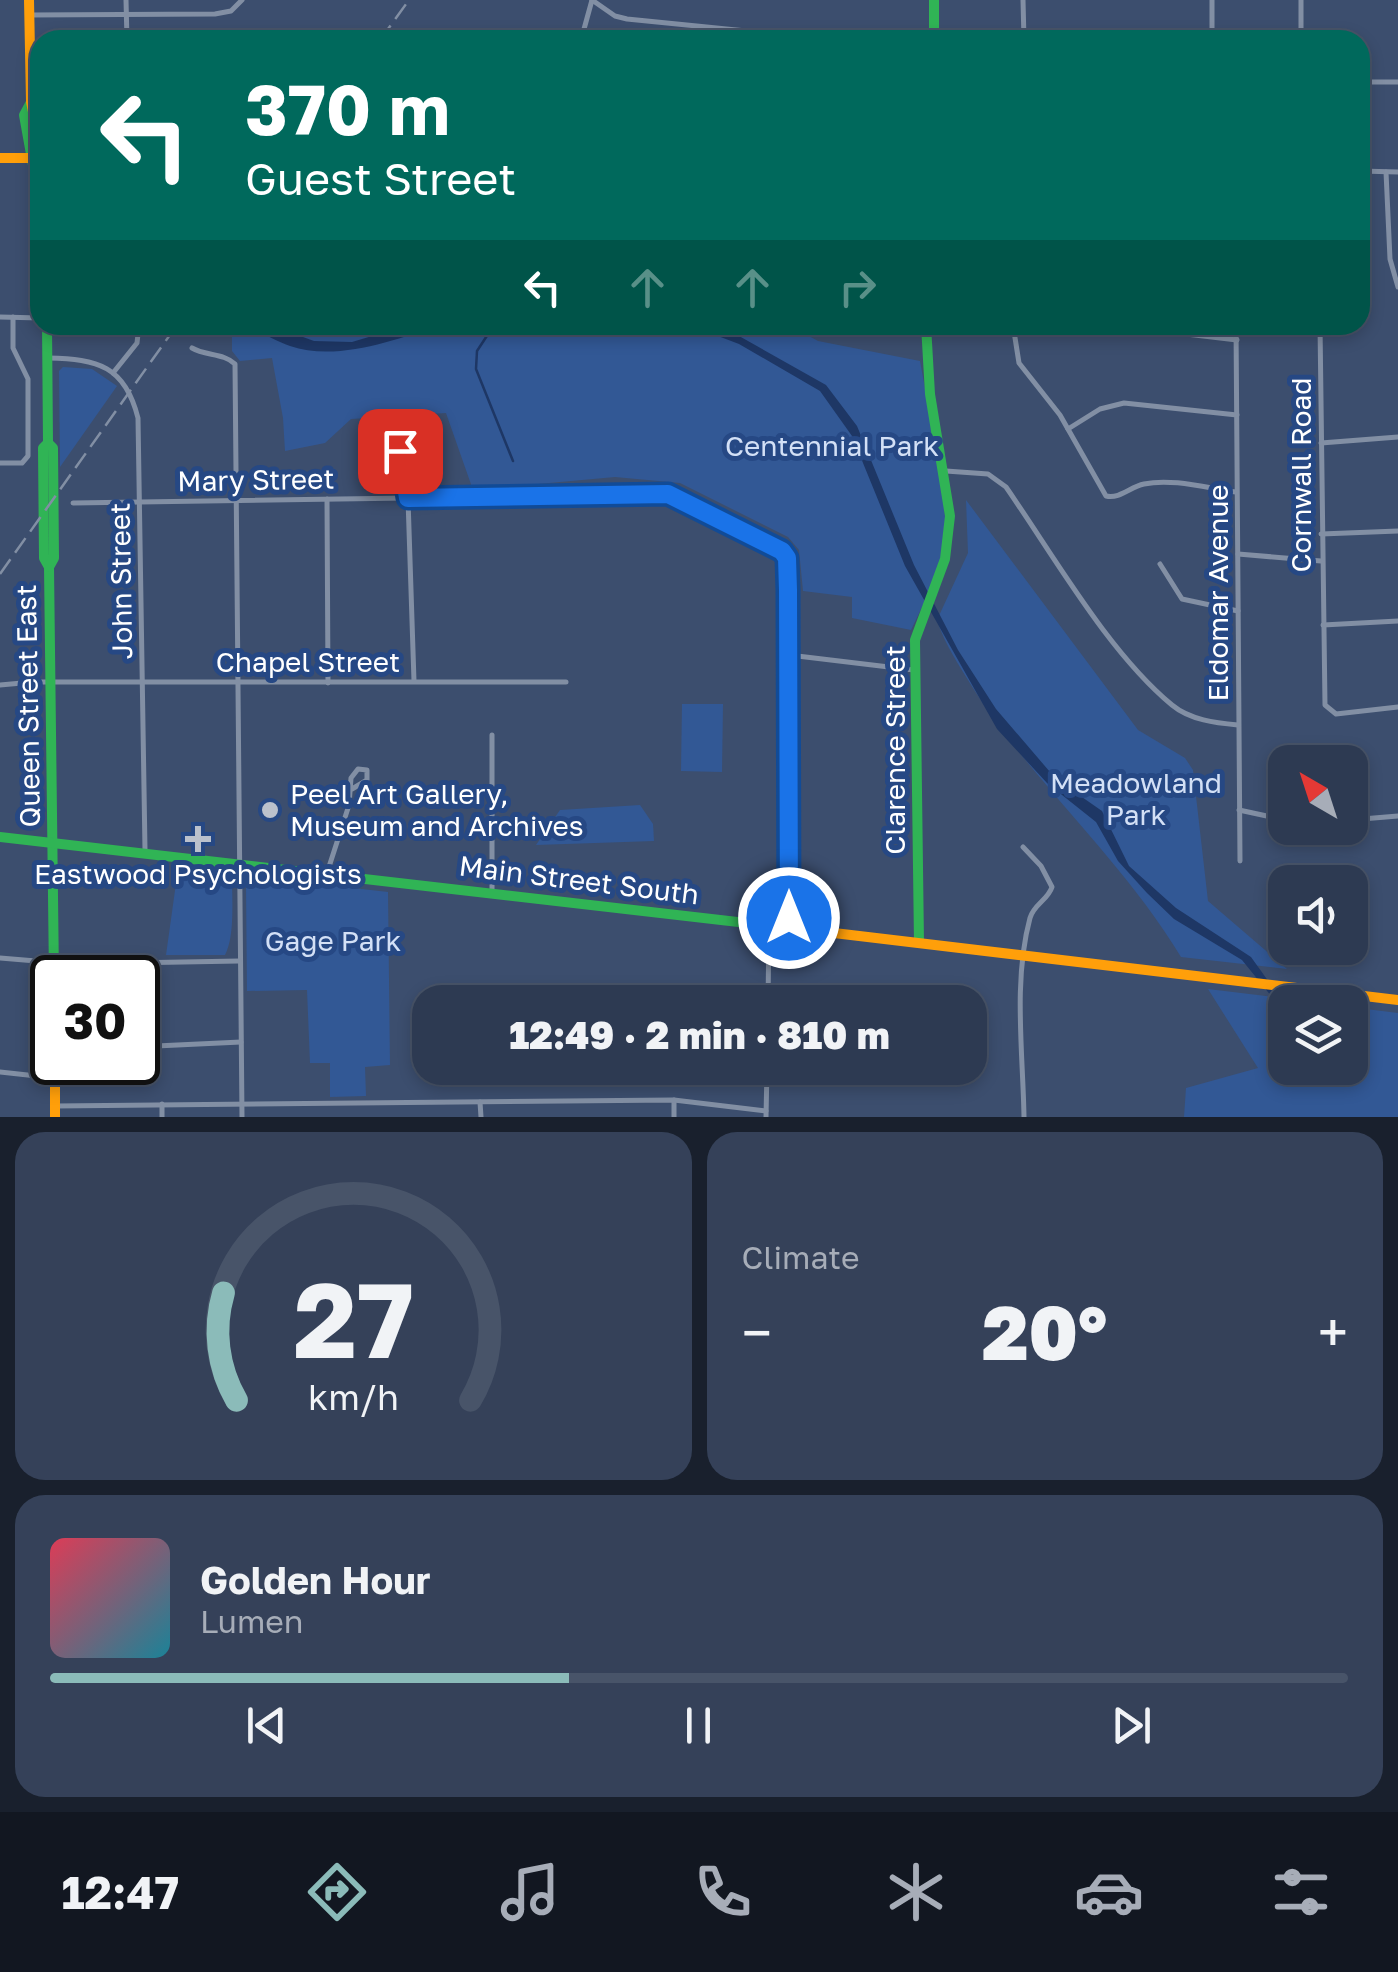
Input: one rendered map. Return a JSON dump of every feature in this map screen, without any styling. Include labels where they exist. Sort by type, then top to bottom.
[{"type":"main road","points":[[29,0],[30,58]]},
{"type":"main road","points":[[934,0],[934,30]]},
{"type":"main road","points":[[30,104],[24,115],[30,138]]},
{"type":"main road","points":[[0,158],[30,158]]},
{"type":"main road","name":"Queen Street East","points":[[48,335],[48,443],[53,448],[54,558],[49,568],[54,955]]},
{"type":"main road","name":"Clarence Street","points":[[919,942],[914,670],[922,612],[935,588],[950,534],[946,471],[932,412],[927,335]]},
{"type":"main road","name":"Main Street South","points":[[0,837],[1398,1000]]},
{"type":"main road","points":[[55,1085],[55,1111]]},
{"type":"street","points":[[126,0],[126,30]]},
{"type":"street","points":[[29,15],[226,13],[242,0]]},
{"type":"street","points":[[584,30],[592,0],[615,16],[628,19],[737,30]]},
{"type":"street","points":[[1022,0],[1024,30]]},
{"type":"street","points":[[1212,0],[1212,30]]},
{"type":"street","points":[[1301,0],[1301,30]]},
{"type":"street","points":[[1370,82],[1398,82]]},
{"type":"street","points":[[1370,172],[1398,172]]},
{"type":"street","points":[[1386,172],[1390,259],[1398,288]]},
{"type":"street","points":[[0,317],[30,318]]},
{"type":"street","points":[[0,463],[22,463],[28,456],[28,380],[13,348],[13,317]]},
{"type":"street","points":[[48,358],[82,359],[114,372],[136,343],[137,335]]},
{"type":"street","points":[[1015,335],[1019,363],[1068,429],[1106,496],[1117,497],[1132,488],[1158,482],[1237,492]]},
{"type":"street","points":[[1195,335],[1237,340]]},
{"type":"street","name":"Eldomar Avenue","points":[[1237,335],[1240,862]]},
{"type":"street","name":"Cornwall Road","points":[[1320,335],[1321,562],[1327,710],[1359,714],[1398,708]]},
{"type":"street","points":[[192,348],[235,364],[242,1117]]},
{"type":"street","name":"John Street","points":[[114,372],[132,396],[138,418],[145,853]]},
{"type":"street","points":[[1068,429],[1100,409],[1124,402],[1237,415]]},
{"type":"street","points":[[1321,444],[1398,437]]},
{"type":"street","points":[[403,468],[408,498],[414,681]]},
{"type":"street","points":[[946,471],[988,474],[1006,487],[1106,632],[1174,707],[1196,718],[1238,725]]},
{"type":"street","name":"Mary Street","points":[[73,503],[668,494],[778,548],[787,558],[789,927]]},
{"type":"street","points":[[327,499],[328,683]]},
{"type":"street","points":[[1321,534],[1398,532]]},
{"type":"street","points":[[1238,554],[1321,562]]},
{"type":"street","points":[[1160,564],[1182,599],[1238,612]]},
{"type":"street","points":[[1323,625],[1398,621]]},
{"type":"street","points":[[789,656],[914,670]]},
{"type":"street","name":"Chapel Street","points":[[0,685],[566,682]]},
{"type":"street","points":[[492,735],[492,893]]},
{"type":"street","points":[[327,873],[352,789]]},
{"type":"street","points":[[1239,810],[1268,816]]},
{"type":"street","points":[[1368,818],[1398,816]]},
{"type":"street","points":[[1023,846],[1052,887],[1051,893],[1032,910],[1024,956],[1024,1117]]},
{"type":"street","points":[[768,985],[769,925]]},
{"type":"street","points":[[0,958],[30,960]]},
{"type":"street","points":[[160,961],[239,961]]},
{"type":"street","points":[[160,1046],[240,1042]]},
{"type":"street","points":[[0,1072],[30,1075]]},
{"type":"street","points":[[55,1111],[162,1104],[674,1100],[766,1114],[767,1085]]},
{"type":"street","points":[[674,1100],[674,1117]]},
{"type":"street","points":[[480,1102],[481,1117]]},
{"type":"street","points":[[162,1104],[162,1117]]},
{"type":"green space","name":"Centennial Park","points":[[232,335],[807,335],[818,341],[920,361],[942,481],[947,542],[938,574],[911,630],[852,618],[852,597],[803,591],[799,550],[788,537],[680,483],[615,477],[473,490],[446,413],[351,419],[325,443],[285,451],[272,358],[240,361],[232,351]]},
{"type":"green space","points":[[63,367],[92,369],[117,386],[60,467],[59,371]]},
{"type":"green space","name":"Meadowland Park","points":[[966,500],[1138,730],[1185,758],[1193,770],[1208,901],[1268,953],[1268,965],[1287,969],[1181,957],[1132,887],[1023,757],[973,688],[937,620],[968,553]]},
{"type":"green space","points":[[682,704],[723,704],[722,772],[681,771]]},
{"type":"green space","points":[[640,805],[653,824],[654,841],[536,845],[560,810]]},
{"type":"green space","points":[[178,869],[232,877],[232,928],[225,955],[166,955]]},
{"type":"green space","name":"Gage Park","points":[[249,879],[388,892],[390,1065],[365,1067],[366,1096],[330,1097],[330,1063],[310,1063],[307,990],[247,991],[246,886]]},
{"type":"green space","points":[[1208,989],[1268,996],[1268,1085],[1368,1085],[1368,1009],[1398,1013],[1398,1117],[1184,1117],[1186,1088],[1258,1068]]},
{"type":"shaded area","points":[[266,335],[352,342],[375,335],[410,335],[327,352]]},
{"type":"shaded area","points":[[715,335],[737,335],[826,385],[857,426],[914,565],[958,650],[996,709],[1056,779],[1102,811],[1129,866],[1176,908],[1251,957],[1271,985],[1268,992],[1242,960],[1174,919],[1147,893],[1118,861],[1096,822],[1047,783],[997,729],[905,566],[852,436],[820,391],[739,344]]},
{"type":"waterway","points":[[487,335],[477,351],[476,369],[513,461]]},
{"type":"railway","points":[[387,30],[409,0]]},
{"type":"railway","points":[[0,574],[170,335]]},
{"type":"traffic: fast","points":[[934,0],[934,30]]},
{"type":"traffic: fast","points":[[30,104],[24,115],[30,148]]},
{"type":"traffic: fast","points":[[47,335],[44,558],[49,567],[54,955]]},
{"type":"traffic: fast","points":[[919,942],[915,640],[945,559],[950,516],[930,394],[927,335]]},
{"type":"traffic: fast","points":[[48,443],[53,448],[54,558],[49,567]]},
{"type":"traffic: fast","points":[[0,837],[834,933]]},
{"type":"traffic: slow","points":[[29,0],[30,51]]},
{"type":"traffic: slow","points":[[0,158],[30,158]]},
{"type":"traffic: slow","points":[[834,933],[1398,1000]]},
{"type":"traffic: slow","points":[[55,1085],[55,1117]]},
{"type":"place","name":"Peel Art Gallery, Museum and Archives","points":[[270,810]]},
{"type":"place","name":"Eastwood Psychologists","points":[[198,839]]},
{"type":"route","points":[[400,451],[395,456],[396,464],[403,468],[408,498],[668,494],[782,551],[787,558],[788,590],[789,918]]}]
